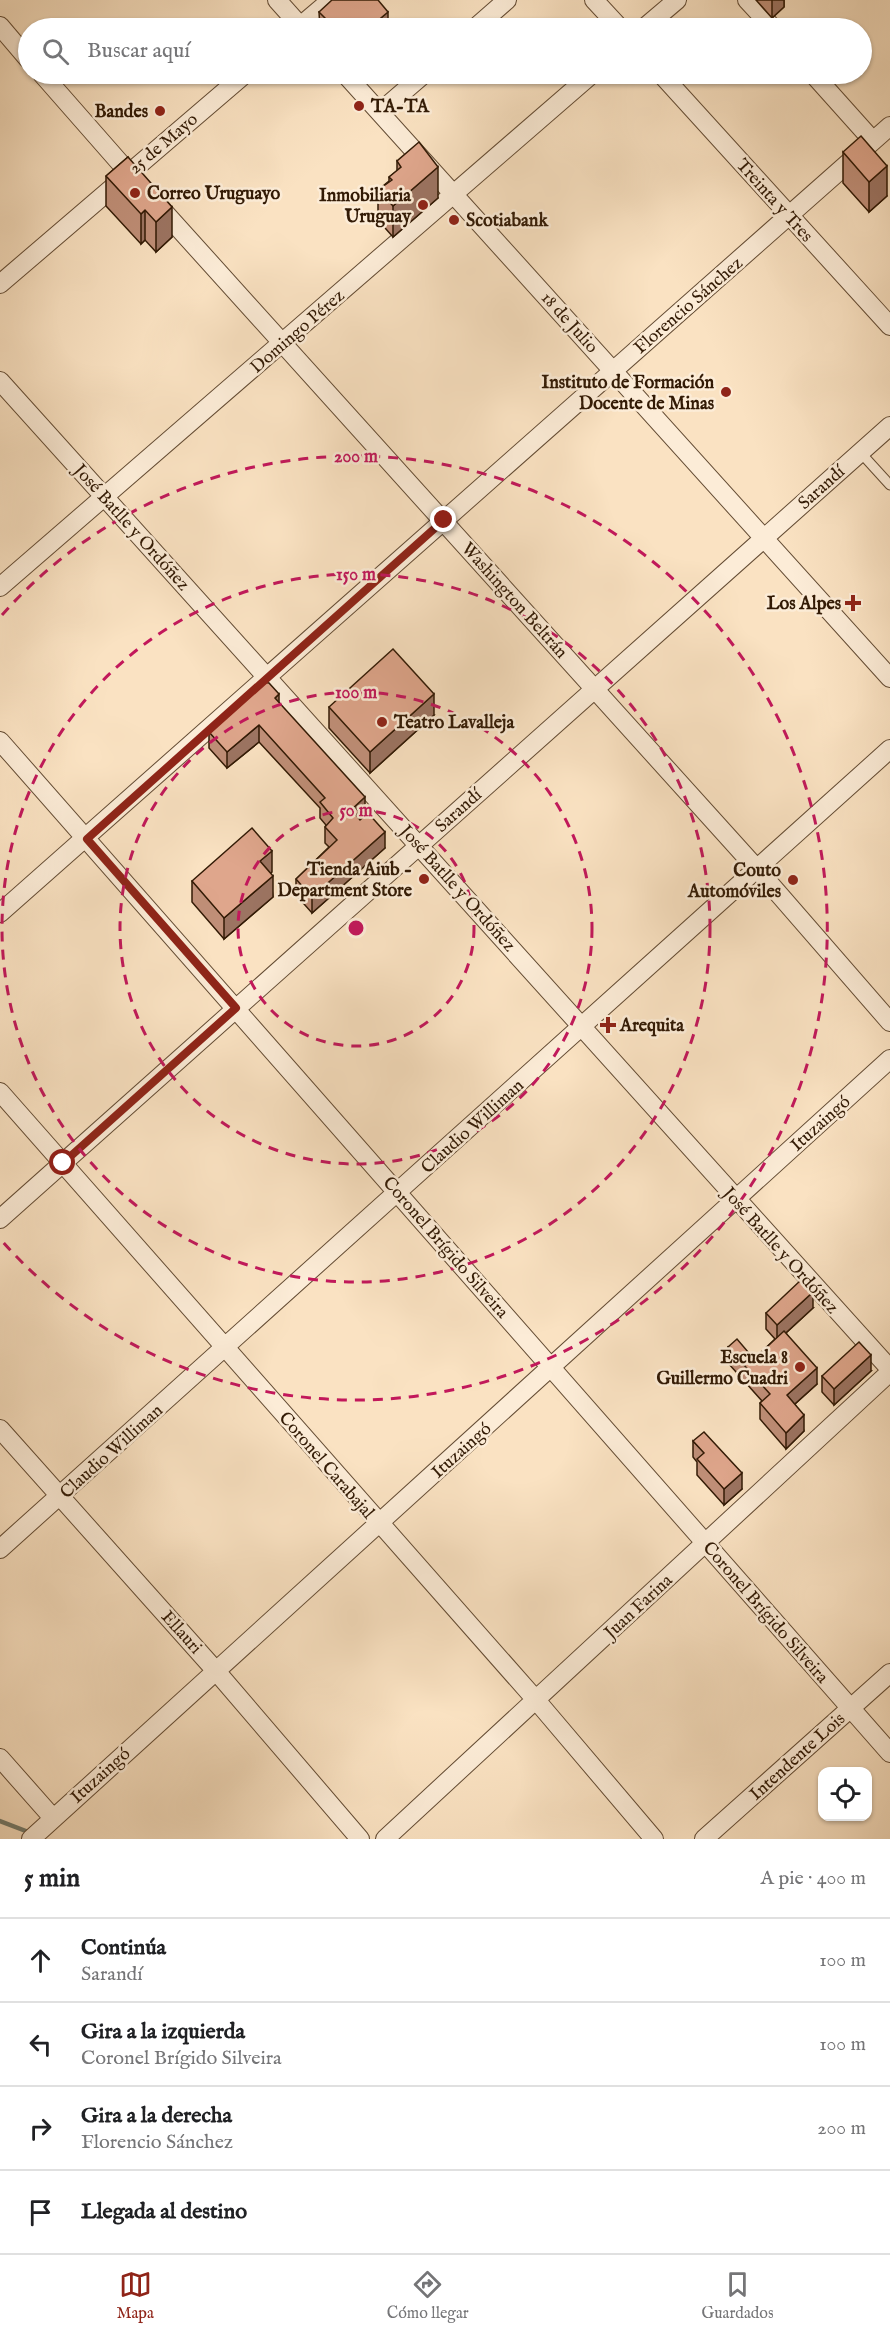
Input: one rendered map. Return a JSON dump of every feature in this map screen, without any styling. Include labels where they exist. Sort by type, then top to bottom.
[{"type":"street","points":[[277,0],[292,18]]},
{"type":"street","points":[[311,18],[331,0]]},
{"type":"street","points":[[486,18],[507,0]]},
{"type":"street","points":[[594,0],[611,18]]},
{"type":"street","points":[[656,18],[677,0]]},
{"type":"street","points":[[747,0],[763,18]]},
{"type":"street","points":[[0,26],[18,47]]},
{"type":"street","name":"Washington Beltrán","points":[[51,84],[281,344],[444,520],[757,869],[890,1022]]},
{"type":"street","name":"25 de Mayo","points":[[0,284],[233,84]]},
{"type":"street","name":"18 de Julio","points":[[355,84],[890,678]]},
{"type":"street","points":[[381,111],[412,84]]},
{"type":"street","name":"Domingo Pérez","points":[[0,587],[581,84]]},
{"type":"street","name":"Treinta y Tres","points":[[670,84],[890,326]]},
{"type":"street","points":[[822,84],[873,141]]},
{"type":"street","name":"Florencio Sánchez","points":[[0,913],[87,839],[890,126]]},
{"type":"street","name":"José Batlle y Ordóñez","points":[[0,381],[106,496],[267,679],[420,844],[735,1200],[890,1371]]},
{"type":"street","name":"Sarandí","points":[[0,1219],[890,426]]},
{"type":"street","name":"Coronel Brígido Silveira","points":[[0,741],[707,1542],[890,1753]]},
{"type":"street","name":"Claudio Williman","points":[[0,1549],[890,749]]},
{"type":"street","name":"Ituzaingó","points":[[42,1828],[379,1525],[890,1059]]},
{"type":"street","name":"Coronel Carabajal","points":[[0,1092],[379,1525],[536,1700],[654,1839]]},
{"type":"street","name":"Juan Farina","points":[[385,1839],[890,1371]]},
{"type":"street","name":"Ellauri","points":[[0,1429],[216,1671],[360,1839]]},
{"type":"street","name":"Intendente Lois","points":[[704,1839],[890,1673]]},
{"type":"street","points":[[0,1758],[42,1828]]},
{"type":"lane","points":[[860,452],[890,485]]},
{"type":"building","points":[[332,0],[378,0],[388,12],[381,18],[325,18],[319,12]]},
{"type":"building","points":[[861,136],[887,166],[869,182],[843,152]]},
{"type":"building","points":[[419,142],[438,167],[393,206],[378,190],[392,180],[389,177],[401,167],[397,161]]},
{"type":"building","points":[[128,157],[172,207],[156,222],[145,210],[141,214],[106,176]]},
{"type":"building","name":"Teatro Lavalleja","points":[[393,649],[434,694],[370,752],[329,707]]},
{"type":"building","points":[[263,682],[269,683],[279,694],[275,698],[365,797],[352,811],[356,808],[359,812],[356,815],[360,820],[368,813],[385,832],[312,897],[296,879],[337,840],[325,827],[333,818],[320,802],[325,798],[259,725],[227,752],[209,732]]},
{"type":"building","points":[[252,828],[272,851],[260,861],[273,876],[224,918],[192,881]]},
{"type":"building","points":[[802,1279],[813,1292],[777,1325],[766,1313]]},
{"type":"building","points":[[784,1331],[817,1368],[787,1395],[804,1415],[786,1433],[760,1403],[770,1394],[728,1347],[737,1339],[754,1359]]},
{"type":"building","points":[[859,1342],[871,1355],[834,1389],[822,1376]]},
{"type":"building","points":[[704,1432],[742,1473],[724,1489],[697,1459],[704,1453],[693,1441]]},
{"type":"waterway","points":[[0,1821],[31,1833]]},
{"type":"place","name":"TA-TA","points":[[359,106]]},
{"type":"place","name":"Bandes","points":[[160,111]]},
{"type":"place","name":"Correo Uruguayo","points":[[135,193]]},
{"type":"place","name":"Inmobiliaria Uruguay","points":[[423,205]]},
{"type":"place","name":"Scotiabank","points":[[454,220]]},
{"type":"place","name":"Instituto de Formación Docente de Minas","points":[[726,392]]},
{"type":"place","name":"Los Alpes","points":[[853,603]]},
{"type":"place","name":"Teatro Lavalleja","points":[[382,722]]},
{"type":"place","name":"Tienda Aiub - Department Store","points":[[424,879]]},
{"type":"place","name":"Couto Automóviles","points":[[793,880]]},
{"type":"place","name":"Arequita","points":[[608,1025]]},
{"type":"place","name":"Escuela 8 Guillermo Cuadri","points":[[800,1367]]},
{"type":"route","points":[[63,1163],[236,1008],[87,839],[444,520]]}]
